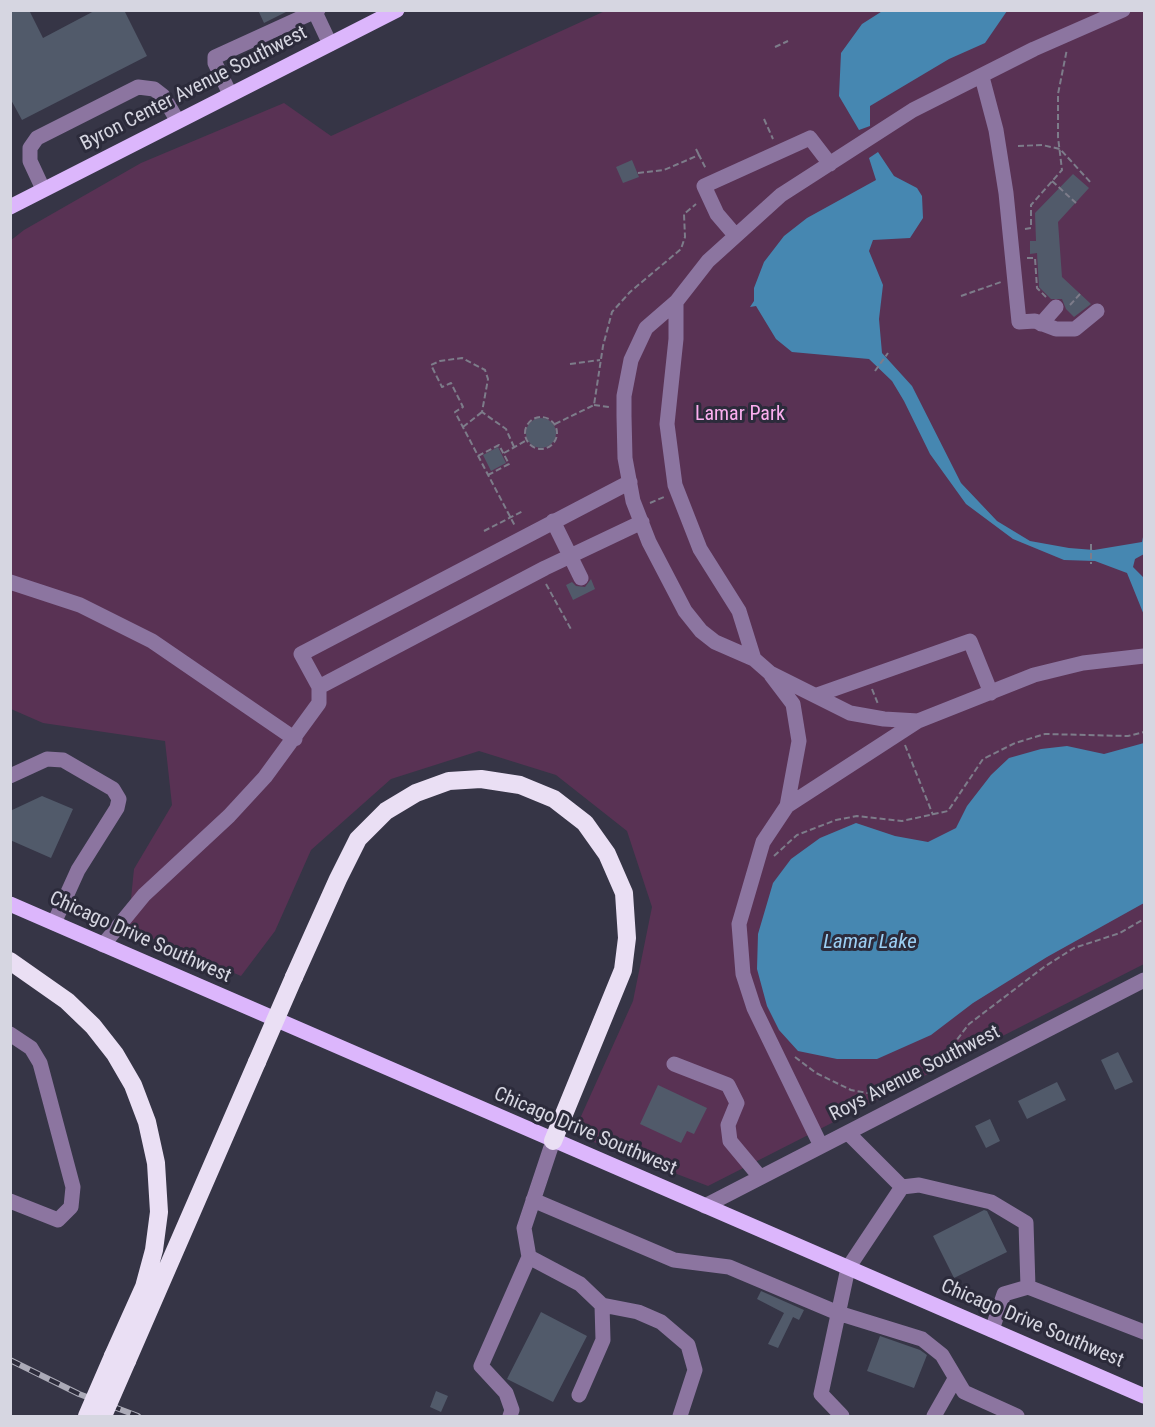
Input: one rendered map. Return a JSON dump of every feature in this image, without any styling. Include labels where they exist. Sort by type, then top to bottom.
[{"type":"highway","points":[[87,1416],[120,1358],[258,1062],[294,977],[358,839],[386,811],[416,793],[449,781],[481,779],[520,785],[554,799],[585,823],[607,854],[624,893],[627,938],[623,970],[553,1141]]},
{"type":"highway","points":[[10,961],[67,1001],[93,1026],[124,1070],[147,1122],[156,1163],[159,1212],[154,1250],[103,1416]]},
{"type":"main road","name":"Byron Center Avenue Southwest","points":[[10,207],[177,120],[398,10]]},
{"type":"main road","name":"Chicago Drive Southwest","points":[[10,904],[1144,1396]]},
{"type":"street","points":[[821,1146],[754,1008],[743,974],[739,924],[764,842],[787,806],[799,741],[793,704],[770,673],[754,658],[715,642],[701,632],[685,611],[667,580],[639,516],[625,458],[624,396],[631,360],[646,328],[676,302],[708,261],[781,195],[913,110],[1123,10]]},
{"type":"street","points":[[230,94],[215,63],[215,57],[316,11],[330,44]]},
{"type":"street","points":[[982,76],[996,130],[1006,193],[1018,322],[1041,324],[1056,329],[1075,329],[1097,311]]},
{"type":"street","points":[[43,189],[30,161],[30,148],[37,138],[138,87],[154,89],[163,96],[177,120]]},
{"type":"street","points":[[735,235],[717,214],[704,186],[810,138],[830,164]]},
{"type":"street","points":[[676,302],[676,339],[667,424],[670,457],[678,492],[700,549],[739,611],[754,658]]},
{"type":"street","points":[[1041,324],[1056,307]]},
{"type":"street","points":[[103,945],[144,895],[249,795],[295,739],[320,703],[319,687],[301,654],[630,482]]},
{"type":"street","points":[[319,687],[571,555],[639,516]]},
{"type":"street","points":[[553,521],[581,578]]},
{"type":"street","points":[[10,582],[80,605],[152,641],[295,739]]},
{"type":"street","points":[[817,695],[970,641],[991,693]]},
{"type":"street","points":[[787,806],[918,721],[1034,675],[1083,663],[1144,656]]},
{"type":"street","points":[[770,673],[850,713],[884,719],[918,721]]},
{"type":"street","points":[[10,776],[47,759],[63,760],[113,789],[119,799],[117,808],[78,870],[54,923]]},
{"type":"street","name":"Roys Avenue Southwest","points":[[705,1206],[1144,980]]},
{"type":"street","points":[[10,1034],[31,1048],[40,1063],[73,1187],[71,1207],[58,1220],[10,1201]]},
{"type":"street","points":[[674,1064],[728,1085],[737,1103],[728,1125],[730,1141],[760,1177]]},
{"type":"street","points":[[848,1133],[902,1186],[919,1185],[991,1202],[1026,1223],[1028,1287]]},
{"type":"street","points":[[510,1416],[512,1410],[506,1393],[481,1366],[529,1257],[524,1228],[553,1141]]},
{"type":"street","points":[[842,1416],[821,1394],[848,1268],[902,1186]]},
{"type":"street","points":[[533,1200],[674,1260],[729,1267],[838,1313],[922,1340],[942,1356],[964,1392],[1017,1416]]},
{"type":"street","points":[[529,1257],[580,1284],[602,1305],[638,1312],[661,1322],[688,1345],[695,1370],[680,1416]]},
{"type":"street","points":[[992,1330],[1004,1294],[1028,1287],[1144,1332]]},
{"type":"street","points":[[579,1395],[603,1340],[602,1305]]},
{"type":"street","points":[[934,1416],[955,1379]]},
{"type":"path","points":[[1020,229],[1030,228],[1031,205],[1062,170],[1057,114],[1059,79],[1072,33]]},
{"type":"path","points":[[774,47],[788,41]]},
{"type":"path","points":[[765,119],[779,152]]},
{"type":"path","points":[[1018,146],[1060,149],[1092,184]]},
{"type":"path","points":[[696,149],[713,182]]},
{"type":"path","points":[[638,173],[664,170],[699,156]]},
{"type":"path","points":[[1052,181],[1076,202]]},
{"type":"path","points":[[555,424],[594,405],[608,321],[616,306],[681,249],[687,209],[710,197]]},
{"type":"path","points":[[1021,258],[1035,258],[1037,288],[1062,312],[1080,294]]},
{"type":"path","points":[[961,296],[1014,279]]},
{"type":"path","points":[[875,371],[888,353]]},
{"type":"path","points":[[463,427],[482,412],[488,379],[485,370],[462,358],[440,361],[431,365],[442,387],[450,383],[459,399],[463,407],[455,412],[521,537]]},
{"type":"path","points":[[570,364],[601,360]]},
{"type":"path","points":[[482,412],[506,429],[514,447]]},
{"type":"path","points":[[541,416],[555,424],[558,434],[549,447],[534,447],[526,440],[525,429],[531,420],[541,416]]},
{"type":"path","points":[[504,453],[526,440]]},
{"type":"path","points":[[478,456],[499,445],[504,453],[509,464],[488,474]]},
{"type":"path","points":[[639,516],[678,492]]},
{"type":"path","points":[[484,531],[523,511]]},
{"type":"path","points":[[1091,544],[1091,564]]},
{"type":"path","points":[[539,572],[572,631]]},
{"type":"path","points":[[772,858],[797,835],[836,819],[857,816],[902,821],[948,811],[983,759],[1015,742],[1045,734],[1064,732],[1095,736],[1128,736],[1144,732]]},
{"type":"path","points":[[790,1052],[816,1073],[851,1090],[867,1093],[885,1089],[928,1067],[946,1054],[969,1024],[1044,967],[1074,948],[1113,936],[1144,919]]},
{"type":"green space","name":"Lamar Park","points":[[605,11],[1144,11],[1144,964],[708,1186],[573,1134],[633,1001],[652,907],[627,831],[556,775],[479,751],[391,779],[311,850],[275,931],[241,976],[128,928],[134,869],[172,805],[165,741],[43,723],[11,709],[10,241],[24,230],[141,163],[284,103],[331,136]]},
{"type":"water","points":[[884,10],[1007,11],[985,43],[949,59],[870,106],[870,126],[859,130],[839,96],[841,53],[862,24]]},
{"type":"water","points":[[878,152],[894,176],[917,188],[922,196],[923,218],[910,238],[873,240],[869,251],[883,285],[879,319],[882,353],[912,386],[961,483],[997,521],[1030,541],[1094,550],[1142,542],[1144,532],[1144,554],[1135,559],[1133,567],[1144,578],[1144,615],[1127,573],[1095,561],[1064,560],[1013,539],[966,504],[930,454],[892,381],[869,359],[792,352],[776,339],[756,306],[750,307],[754,301],[754,288],[764,262],[784,236],[807,218],[876,180],[869,158]]},
{"type":"water","name":"Lamar Lake","points":[[1144,743],[1144,903],[1047,957],[973,1003],[931,1035],[877,1059],[837,1059],[798,1051],[779,1030],[767,1006],[757,969],[758,934],[773,883],[791,859],[820,838],[856,823],[895,836],[928,842],[956,828],[967,806],[991,775],[1009,758],[1041,749],[1067,746],[1104,754]]},
{"type":"building","points":[[10,10],[29,10],[43,38],[96,10],[124,10],[147,56],[22,120],[10,98]]},
{"type":"building","points":[[258,10],[290,10],[264,23]]},
{"type":"building","points":[[632,160],[639,177],[623,183],[616,167]]},
{"type":"building","points":[[1073,174],[1089,188],[1058,222],[1062,277],[1091,304],[1074,317],[1066,309],[1062,299],[1051,299],[1039,287],[1037,253],[1030,254],[1030,241],[1036,241],[1035,213]]},
{"type":"building","points":[[541,418],[547,419],[555,427],[555,439],[547,447],[541,448],[535,447],[527,439],[526,433],[527,427],[535,419]]},
{"type":"building","points":[[498,447],[506,463],[491,471],[483,455]]},
{"type":"building","points":[[591,579],[595,589],[573,600],[566,585],[572,582],[576,586],[585,587]]},
{"type":"building","points":[[42,796],[73,809],[51,858],[10,840],[10,811]]},
{"type":"building","points":[[1118,1052],[1133,1082],[1115,1090],[1101,1060]]},
{"type":"building","points":[[1057,1082],[1066,1100],[1027,1119],[1018,1101]]},
{"type":"building","points":[[658,1085],[707,1108],[694,1134],[687,1131],[681,1143],[640,1124]]},
{"type":"building","points":[[990,1119],[1000,1141],[986,1148],[975,1126]]},
{"type":"building","points":[[984,1210],[987,1211],[1007,1252],[954,1278],[933,1236]]},
{"type":"building","points":[[761,1291],[804,1310],[799,1320],[793,1317],[778,1348],[768,1344],[784,1313],[757,1299]]},
{"type":"building","points":[[541,1312],[587,1336],[553,1402],[507,1379]]},
{"type":"building","points":[[880,1336],[920,1350],[927,1355],[914,1388],[867,1371]]},
{"type":"building","points":[[436,1391],[448,1396],[441,1412],[430,1407]]},
{"type":"railway","points":[[10,1360],[79,1394],[138,1416]]}]
